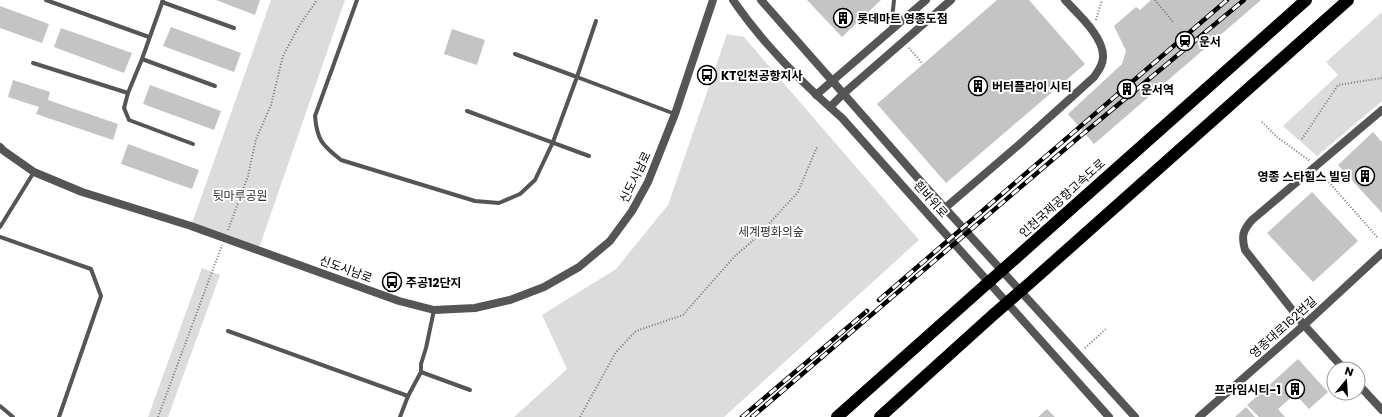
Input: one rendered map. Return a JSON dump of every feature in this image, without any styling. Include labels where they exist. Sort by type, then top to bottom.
[{"type":"highway","name":"인천국제공항고속도로","points":[[837,417],[1306,0]]},
{"type":"highway","points":[[880,417],[1348,0]]},
{"type":"street","name":"신도시남로","points":[[0,147],[34,172],[82,192],[191,226],[399,301],[434,310],[475,308],[510,300],[544,287],[579,267],[610,241],[632,211],[648,182],[675,114],[713,0]]},
{"type":"street","name":"신도시남로","points":[[708,16],[716,0]]},
{"type":"street","name":"흰바위로","points":[[733,0],[746,18],[797,76],[842,118],[1109,417]]},
{"type":"street","name":"흰바위로","points":[[762,0],[843,94],[1135,417]]},
{"type":"street","points":[[816,95],[926,0]]},
{"type":"street","points":[[830,107],[951,0]]},
{"type":"street","points":[[945,208],[1022,142],[1099,71],[1103,57],[1099,41],[1090,28],[1065,0]]},
{"type":"street","points":[[1337,361],[1304,325],[1246,250],[1242,240],[1243,234],[1252,220],[1382,110]]},
{"type":"street","name":"영종대로162번길","points":[[1199,417],[1304,325],[1382,253]]},
{"type":"street","points":[[1366,393],[1382,410]]},
{"type":"lane","points":[[46,0],[149,37]]},
{"type":"lane","points":[[357,0],[315,116],[317,131],[326,148],[341,160],[475,201],[499,203],[520,194],[535,180],[553,142],[596,21]]},
{"type":"lane","points":[[890,31],[894,0]]},
{"type":"lane","points":[[193,144],[129,120],[124,108],[128,93],[142,59],[162,1],[234,28]]},
{"type":"lane","points":[[515,54],[675,114]]},
{"type":"lane","points":[[142,59],[215,86]]},
{"type":"lane","points":[[33,63],[128,93]]},
{"type":"lane","points":[[467,111],[589,156]]},
{"type":"lane","points":[[0,228],[34,172]]},
{"type":"lane","points":[[0,237],[91,269],[101,296],[59,417]]},
{"type":"lane","points":[[400,417],[408,396],[421,372],[421,364],[434,310]]},
{"type":"lane","points":[[228,331],[408,396]]},
{"type":"lane","points":[[421,372],[470,390]]},
{"type":"lane","points":[[0,406],[13,417]]},
{"type":"path","points":[[228,232],[248,176],[256,139],[271,105],[283,56],[299,26],[317,0]]},
{"type":"path","points":[[1090,28],[1097,18],[1102,0]]},
{"type":"path","points":[[1155,0],[1173,22]]},
{"type":"path","points":[[903,41],[923,64]]},
{"type":"path","points":[[1302,139],[1338,85],[1382,78]]},
{"type":"path","points":[[1262,122],[1277,137],[1312,162]]},
{"type":"path","points":[[580,417],[616,352],[636,331],[683,315],[735,256],[756,238],[798,192],[817,147]]},
{"type":"path","points":[[1322,173],[1377,237]]},
{"type":"path","points":[[158,417],[225,239]]},
{"type":"path","points":[[1078,355],[1107,328]]},
{"type":"green space","name":"뒷마루공원","points":[[271,0],[345,0],[258,251],[191,226]]},
{"type":"green space","points":[[1382,12],[1382,101],[1317,156],[1283,126],[1338,75],[1326,62]]},
{"type":"green space","name":"세계평화의숲","points":[[727,34],[744,37],[919,240],[724,417],[514,417],[567,369],[542,315],[616,269],[668,205]]},
{"type":"green space","points":[[202,268],[220,275],[168,417],[148,417]]},
{"type":"building","points":[[216,0],[260,0],[255,15]]},
{"type":"building","name":"롯데마트 영종도점","points":[[807,0],[881,0],[842,37]]},
{"type":"building","name":"버터플라이 시티","points":[[997,0],[1029,0],[1085,64],[946,183],[877,104]]},
{"type":"building","name":"운서역","points":[[1151,0],[1261,0],[1094,144],[1068,114],[1122,64],[1126,51],[1114,26],[1136,7],[1140,10]]},
{"type":"building","points":[[0,6],[49,24],[42,43],[0,28]]},
{"type":"building","points":[[171,27],[241,53],[234,72],[163,46]]},
{"type":"building","points":[[61,28],[132,53],[124,73],[54,47]]},
{"type":"building","points":[[452,29],[485,40],[477,65],[444,54]]},
{"type":"building","points":[[13,80],[50,92],[48,100],[118,124],[113,140],[36,114],[39,107],[8,97]]},
{"type":"building","points":[[150,85],[221,111],[214,130],[143,104]]},
{"type":"building","name":"영종 스타힐스 빌딩","points":[[1373,132],[1382,142],[1382,213],[1338,165]]},
{"type":"building","points":[[128,144],[199,170],[192,189],[121,164]]},
{"type":"building","points":[[1312,192],[1358,241],[1313,282],[1267,233]]},
{"type":"building","name":"프라임시티-1","points":[[1298,359],[1326,390],[1326,394],[1309,409],[1295,394],[1278,409],[1285,417],[1259,417],[1247,405]]},
{"type":"building","points":[[1246,407],[1255,417],[1235,417]]},
{"type":"building","points":[[1047,409],[1055,417],[1038,417]]},
{"type":"railway","points":[[879,300],[1227,0]]},
{"type":"railway","points":[[752,417],[1078,138],[1244,0]]},
{"type":"railway","points":[[742,417],[867,311]]},
{"type":"place","name":"롯데마트 영종도점","points":[[843,18]]},
{"type":"place","name":"운서","points":[[1185,41]]},
{"type":"place","name":"KT인천공항지사","points":[[707,75]]},
{"type":"place","name":"버터플라이 시티","points":[[978,86]]},
{"type":"place","name":"운서역","points":[[1127,89]]},
{"type":"place","name":"영종 스타힐스 빌딩","points":[[1365,176]]},
{"type":"place","name":"주공12단지","points":[[392,282]]},
{"type":"place","name":"프라임시티-1","points":[[1295,389]]}]
